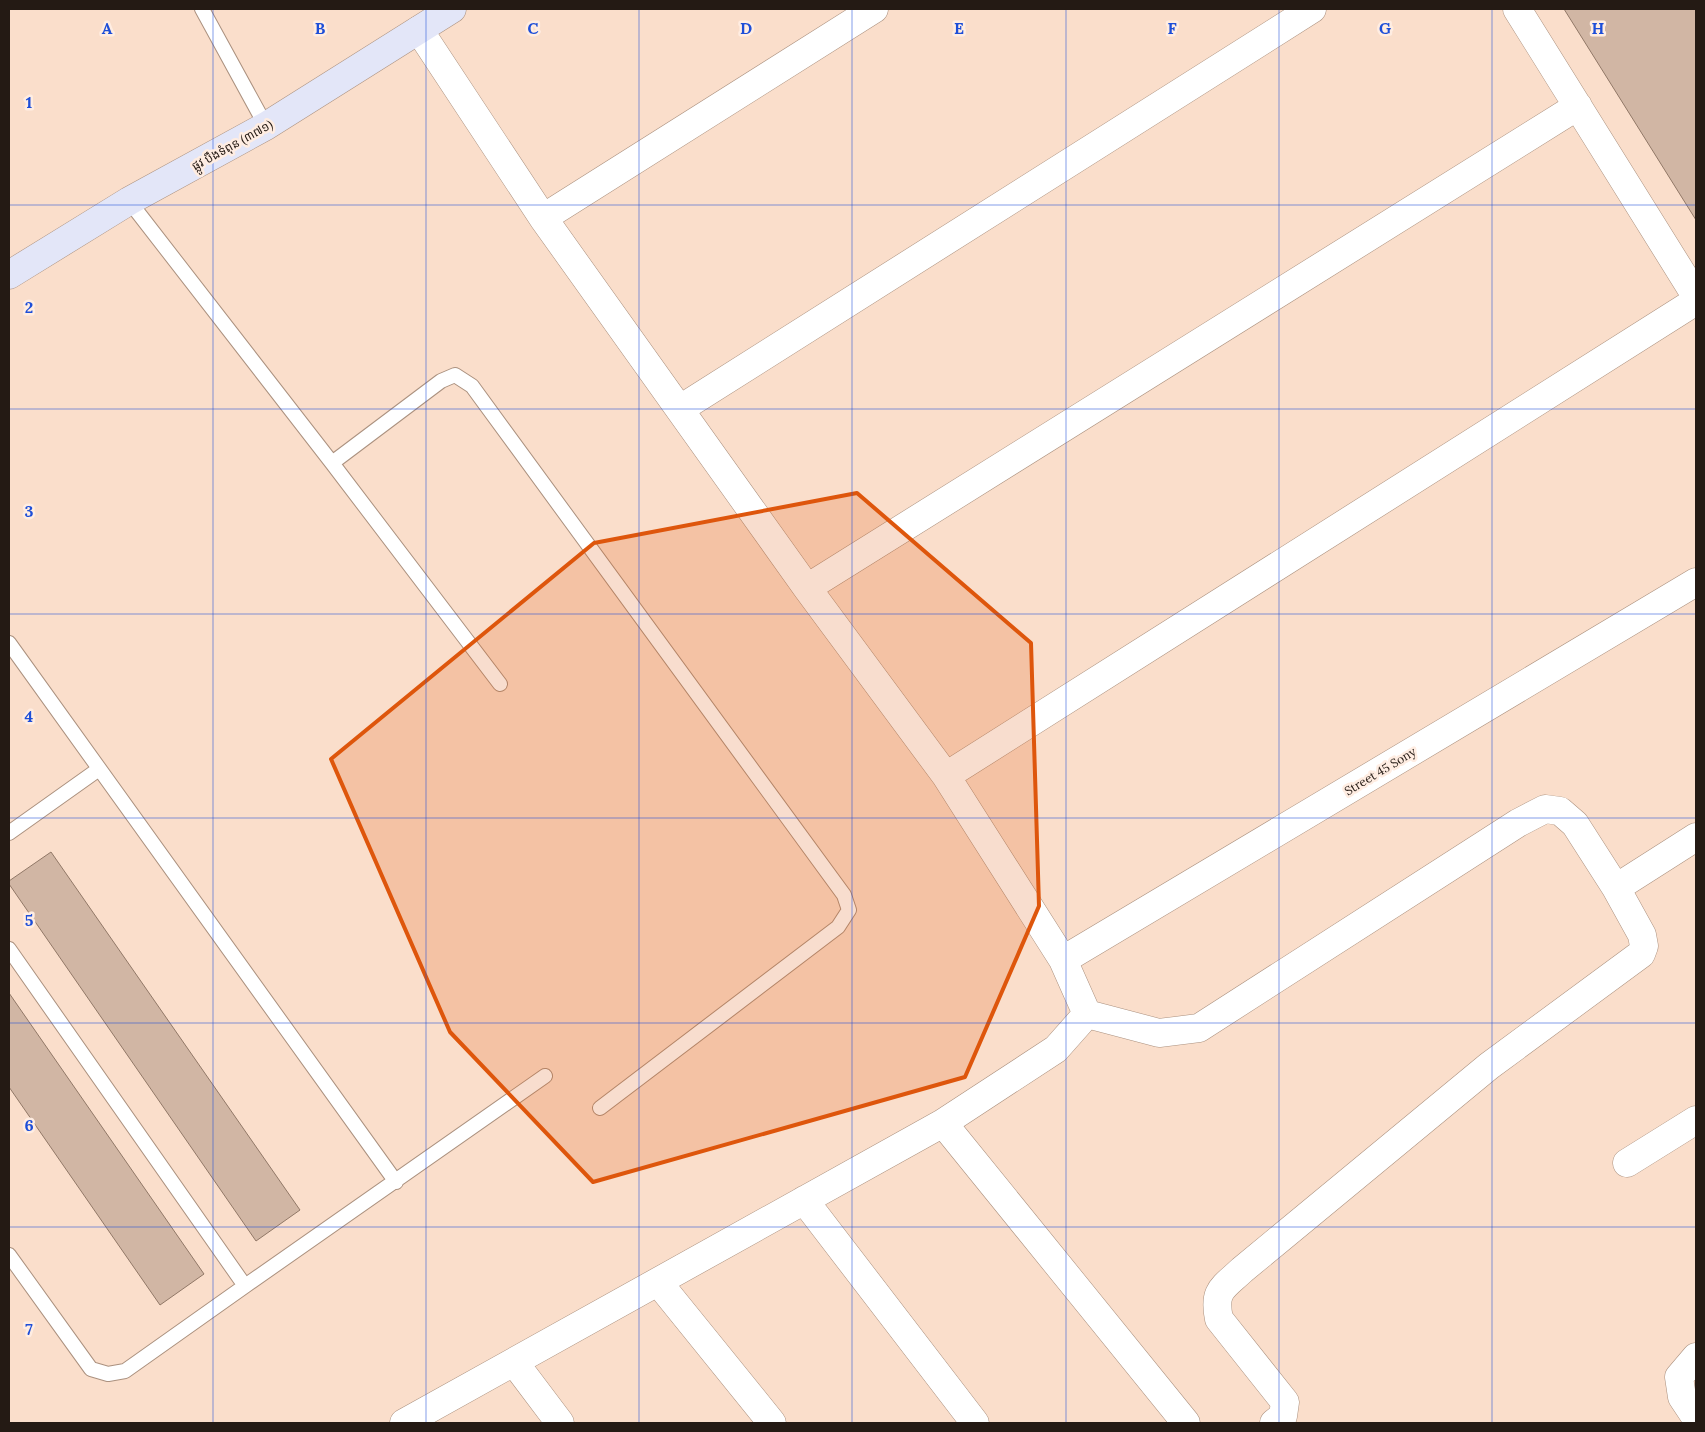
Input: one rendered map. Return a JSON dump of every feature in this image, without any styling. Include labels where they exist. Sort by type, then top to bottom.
[{"type":"street","name":"ផ្លូវ បឹងទំពុន (៣៧១)","points":[[9,275],[130,201],[266,126],[452,9]]},
{"type":"street","points":[[543,218],[874,9]]},
{"type":"street","points":[[680,409],[1312,9]]},
{"type":"street","points":[[1517,9],[1696,296]]},
{"type":"street","points":[[419,30],[543,218],[807,588],[946,776],[1063,960],[1087,1014]]},
{"type":"street","points":[[807,588],[1578,106]]},
{"type":"street","points":[[946,776],[1696,302]]},
{"type":"street","name":"Street 45 Sony","points":[[1063,960],[1696,582]]},
{"type":"street","points":[[1087,1014],[1159,1033],[1199,1028],[1518,822],[1545,809],[1560,811],[1575,824],[1616,888],[1642,936],[1644,946],[1640,954],[1490,1066],[1242,1270],[1218,1292],[1216,1305],[1219,1319],[1285,1402],[1283,1416],[1274,1423]]},
{"type":"street","points":[[1616,888],[1696,837]]},
{"type":"street","points":[[404,1423],[943,1122],[1056,1049],[1087,1014]]},
{"type":"street","points":[[1627,1163],[1696,1120]]},
{"type":"street","points":[[943,1122],[1186,1423]]},
{"type":"street","points":[[804,1200],[975,1423]]},
{"type":"street","points":[[658,1282],[772,1423]]},
{"type":"street","points":[[1696,1357],[1679,1377],[1682,1397],[1696,1418]]},
{"type":"street","points":[[514,1362],[560,1423]]},
{"type":"lane","points":[[202,9],[266,126]]},
{"type":"lane","points":[[130,201],[500,684]]},
{"type":"lane","points":[[332,463],[441,380],[455,375],[472,386],[844,895],[850,910],[838,927],[600,1108]]},
{"type":"lane","points":[[9,643],[396,1182]]},
{"type":"lane","points":[[9,832],[100,769]]},
{"type":"lane","points":[[9,949],[245,1286]]},
{"type":"lane","points":[[9,1255],[90,1369],[108,1374],[125,1371],[545,1076]]},
{"type":"highlighted area","points":[[857,493],[1031,643],[1039,906],[965,1077],[593,1182],[450,1032],[331,759],[594,543]]},
{"type":"building","points":[[1564,9],[1696,9],[1696,220]]},
{"type":"building","points":[[51,852],[300,1210],[256,1241],[9,884],[9,881]]},
{"type":"building","points":[[9,993],[204,1274],[160,1305],[9,1087]]}]
